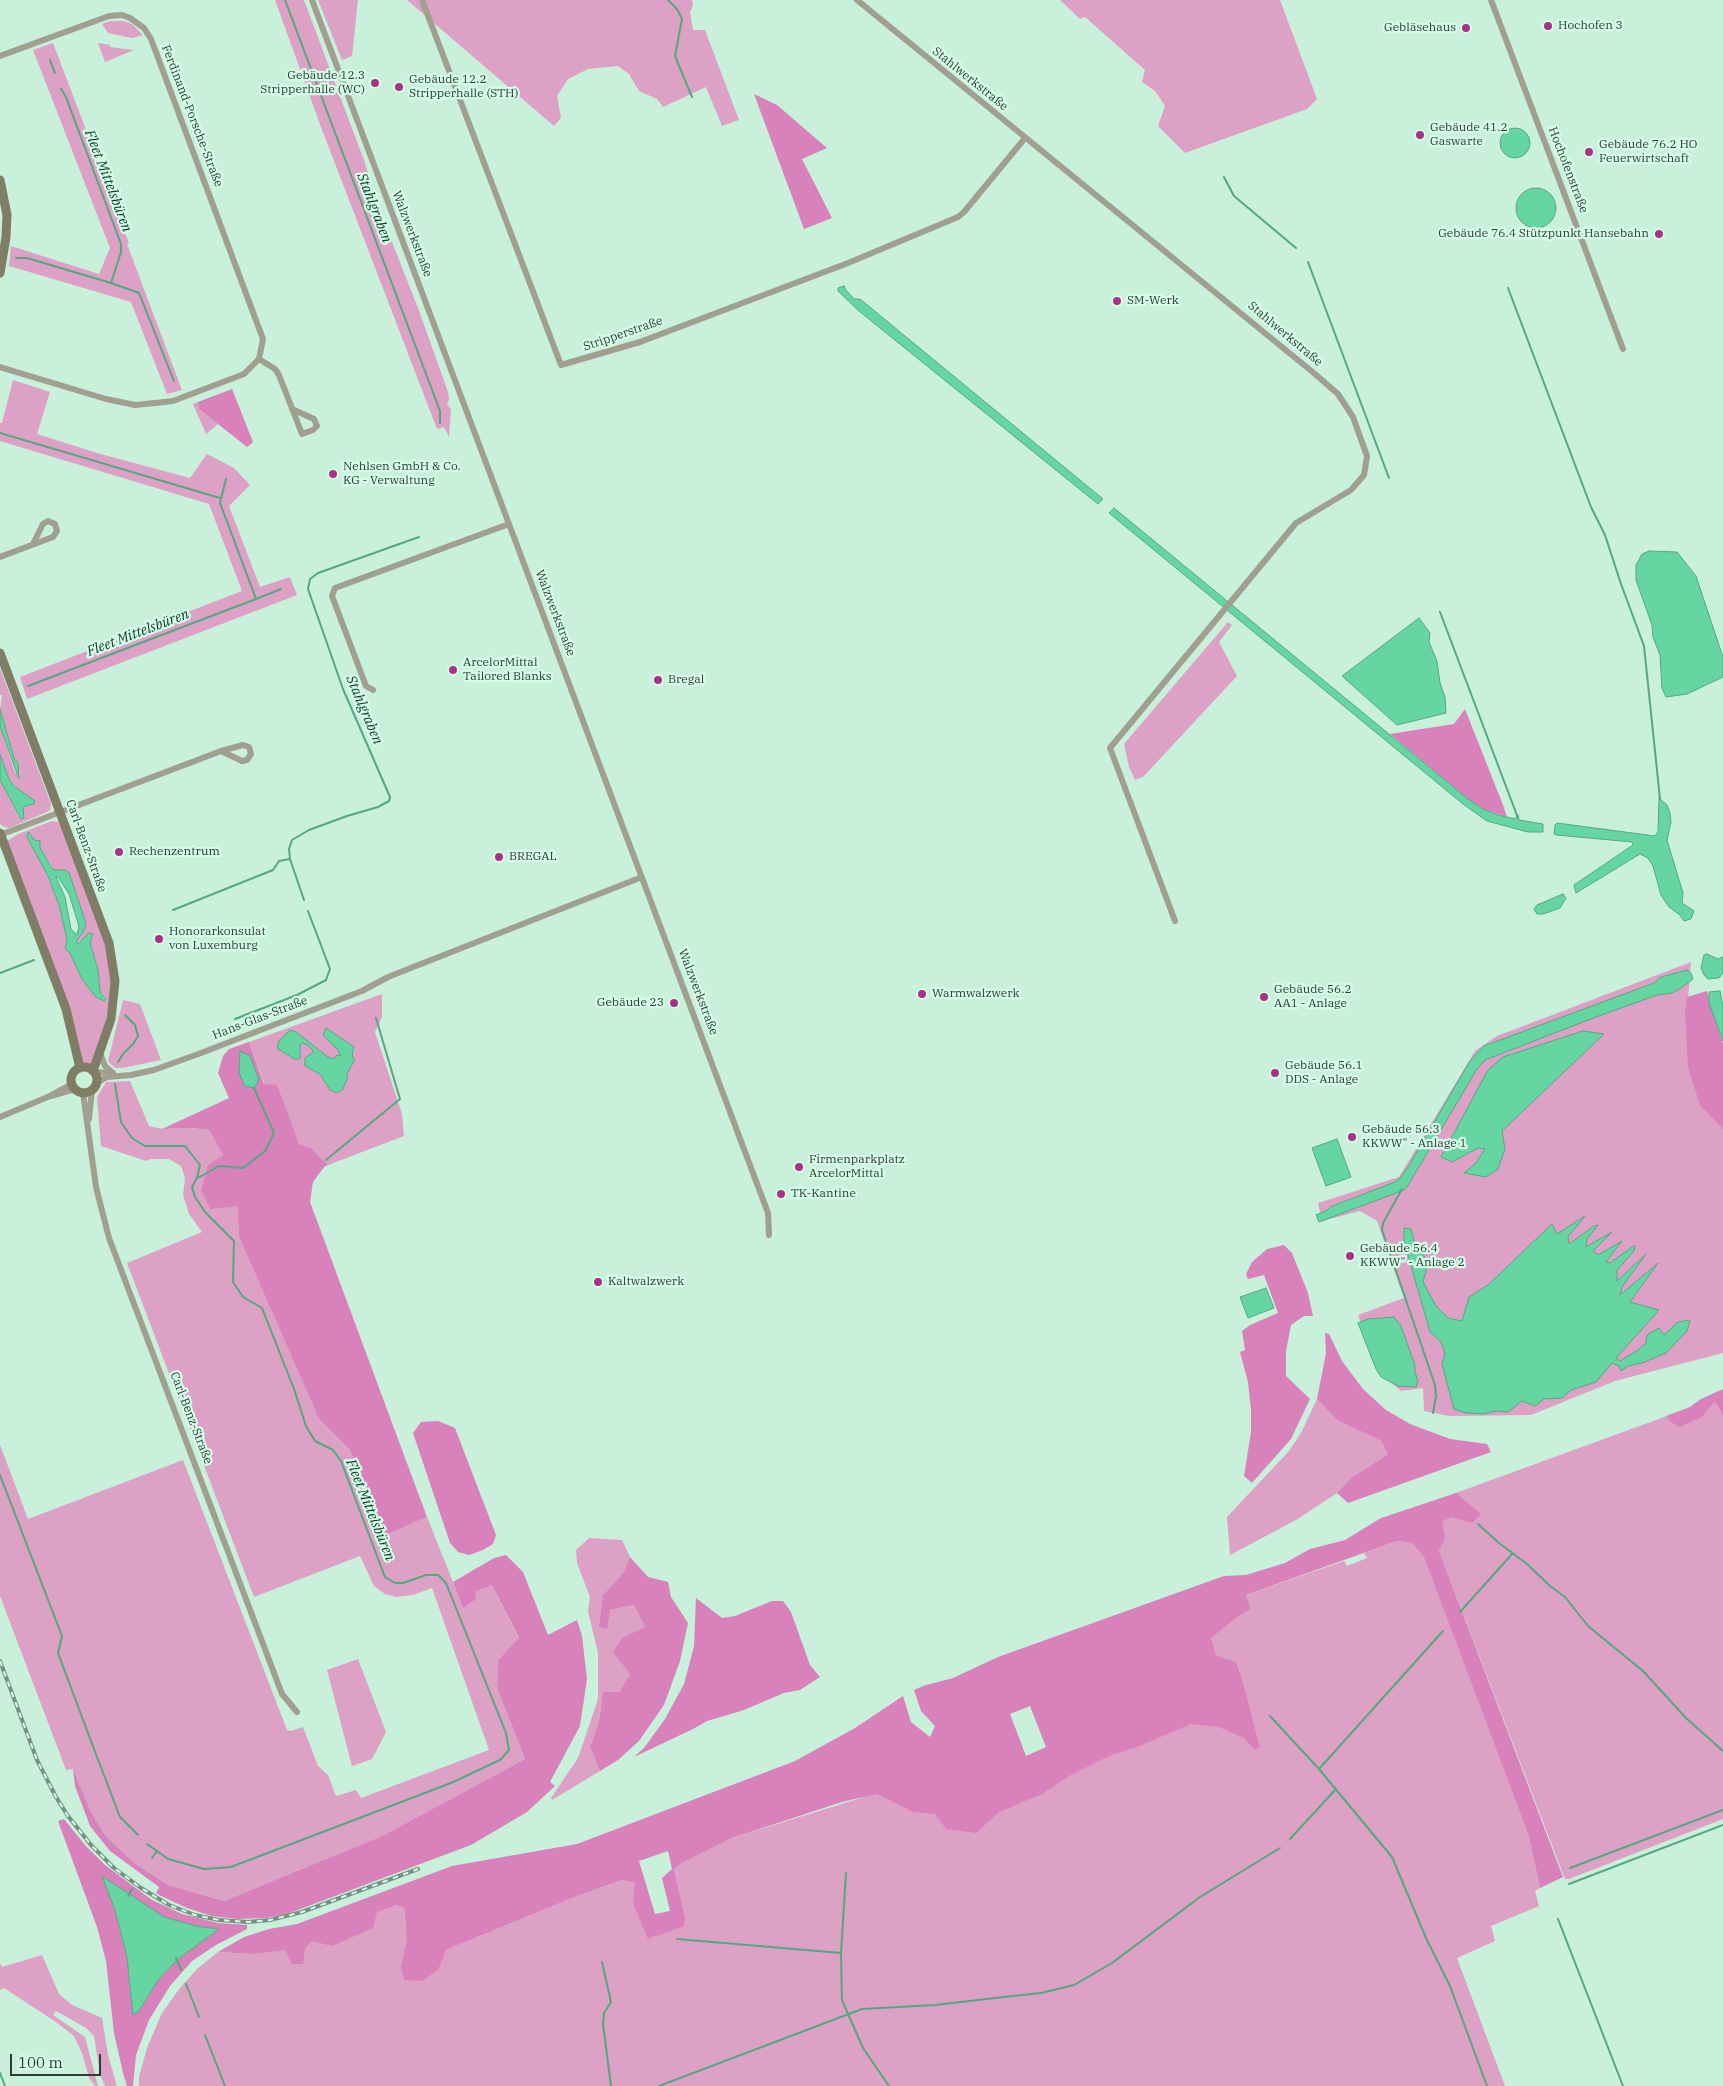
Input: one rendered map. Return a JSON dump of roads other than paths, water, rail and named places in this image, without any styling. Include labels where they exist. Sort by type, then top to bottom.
[{"type":"street","name":"Walzwerkstraße","points":[[312,0],[768,1213],[769,1235]]},
{"type":"street","name":"Stripperstraße","points":[[422,0],[561,365],[640,342],[848,263],[958,217],[1026,138]]},
{"type":"street","name":"Stahlwerkstraße","points":[[857,0],[1316,374],[1338,394],[1354,418],[1367,456],[1364,475],[1351,490],[1296,523],[1110,748],[1175,921]]},
{"type":"street","name":"Hochofenstraße","points":[[1491,0],[1623,349]]},
{"type":"street","name":"Ferdinand-Porsche-Straße","points":[[0,56],[109,16],[130,18],[144,28],[151,39],[261,330],[262,346],[259,359]]},
{"type":"street","points":[[0,180],[7,215],[6,237],[0,273]]},
{"type":"street","points":[[0,367],[106,399],[135,405],[172,402],[244,374],[259,359],[275,369],[292,408]]},
{"type":"street","points":[[0,362],[15,371]]},
{"type":"street","points":[[372,690],[366,686],[332,596],[335,588],[509,524]]},
{"type":"street","points":[[0,557],[33,544]]},
{"type":"street","name":"Carl-Benz-Straße","points":[[0,653],[61,813],[108,943],[114,967],[115,981],[111,1019],[93,1071],[83,1088],[96,1186],[110,1238],[282,1694],[297,1712]]},
{"type":"street","points":[[80,1068],[66,1009],[0,834],[61,813],[221,750]]},
{"type":"street","name":"Hans-Glas-Straße","points":[[0,1117],[50,1096],[58,1090],[83,1088],[107,1077],[138,1074],[201,1053],[362,991],[388,977],[642,877]]},
{"type":"street","points":[[100,1053],[105,1066],[113,1074]]},
{"type":"street","points":[[83,1088],[72,1074],[80,1068],[87,1068],[93,1071]]},
{"type":"street","name":"Hans-Glas-Straße","points":[[93,1071],[113,1074],[138,1074]]},
{"type":"waterway","name":"Stahlgraben","points":[[285,0],[440,411],[440,423]]},
{"type":"waterway","points":[[668,0],[677,9],[682,19],[675,56],[692,97]]},
{"type":"waterway","name":"Fleet Mittelsbüren","points":[[50,60],[55,73]]},
{"type":"waterway","name":"Fleet Mittelsbüren","points":[[61,89],[66,97],[121,244],[121,252],[111,283]]},
{"type":"waterway","points":[[1224,177],[1234,196],[1296,248]]},
{"type":"waterway","name":"Fleet Mittelsbüren","points":[[16,258],[27,258],[139,293],[174,381]]},
{"type":"waterway","points":[[1308,262],[1389,478]]},
{"type":"waterway","points":[[1508,288],[1591,507],[1605,535],[1644,646],[1660,799]]},
{"type":"waterway","name":"Fleet Mittelsbüren","points":[[0,433],[220,498]]},
{"type":"waterway","name":"Fleet Mittelsbüren","points":[[28,686],[256,599],[220,503],[226,479]]},
{"type":"waterway","name":"Stahlgraben","points":[[304,900],[290,859],[289,849],[292,840],[309,830],[378,807],[389,801],[390,797],[343,689],[308,589],[310,579],[318,573],[419,537]]},
{"type":"waterway","name":"Fleet Mittelsbüren","points":[[256,599],[281,589]]},
{"type":"waterway","points":[[1440,612],[1518,818]]},
{"type":"waterway","name":"Fleet Mittelsbüren","points":[[173,910],[273,870],[279,861],[290,859]]},
{"type":"waterway","name":"Stahlgraben","points":[[235,1019],[297,995],[326,980],[330,969],[308,911]]},
{"type":"waterway","name":"Fleet Mittelsbüren","points":[[0,973],[34,960]]},
{"type":"waterway","name":"Fleet Mittelsbüren","points":[[118,1062],[138,1036],[135,1025],[125,1015]]},
{"type":"waterway","points":[[326,1160],[400,1099],[376,1018]]},
{"type":"waterway","name":"Fleet Mittelsbüren","points":[[115,1084],[121,1122],[132,1138],[145,1146],[185,1146],[200,1165],[197,1178],[192,1187],[195,1197],[205,1212],[234,1241],[233,1282],[243,1297],[262,1308],[294,1389],[306,1426],[315,1441],[333,1450],[341,1461],[385,1577],[395,1583],[403,1583],[426,1575],[438,1575],[446,1583],[506,1733],[509,1750],[500,1760],[451,1783],[231,1867],[204,1869],[168,1859],[157,1851]]},
{"type":"waterway","name":"Stahlgraben","points":[[198,1178],[219,1166],[243,1168],[265,1151],[274,1133],[254,1088]]},
{"type":"waterway","points":[[1402,1189],[1383,1223],[1382,1230],[1435,1385],[1436,1396],[1433,1413]]},
{"type":"waterway","points":[[0,1475],[62,1636],[58,1653],[120,1817],[138,1835]]},
{"type":"waterway","points":[[1478,1524],[1565,1597],[1588,1626],[1643,1671],[1686,1718],[1723,1751]]},
{"type":"waterway","points":[[1460,1612],[1512,1554]]},
{"type":"waterway","points":[[1319,1769],[1443,1631]]},
{"type":"waterway","points":[[1270,1716],[1319,1769],[1392,1857],[1426,1938],[1450,1986],[1487,2086]]},
{"type":"waterway","points":[[1290,1839],[1336,1789]]},
{"type":"waterway","points":[[1570,1868],[1723,1810]]},
{"type":"waterway","points":[[1569,1884],[1723,1825]]},
{"type":"waterway","name":"Fleet Mittelsbüren","points":[[147,1844],[157,1851],[152,1858]]},
{"type":"waterway","points":[[659,2086],[862,2009],[935,2005],[1041,1993],[1074,1985],[1112,1963],[1200,1897],[1280,1848]]},
{"type":"waterway","points":[[846,1873],[841,1953],[842,2000],[863,2048],[889,2086]]},
{"type":"waterway","points":[[128,1896],[132,1889]]},
{"type":"waterway","points":[[1558,1919],[1623,2086]]},
{"type":"waterway","points":[[677,1939],[841,1953]]},
{"type":"waterway","points":[[176,1958],[181,1970]]},
{"type":"waterway","points":[[602,1962],[611,2002],[604,2013],[603,2024],[611,2086]]},
{"type":"waterway","points":[[186,1984],[199,2017]]},
{"type":"waterway","points":[[205,2035],[225,2086]]},
{"type":"waterway","points":[[0,2073],[5,2086]]},
{"type":"railway","points":[[0,1661],[37,1760],[68,1816],[91,1845],[114,1868],[141,1888],[169,1905],[195,1915],[219,1920],[248,1922],[270,1920],[302,1912],[418,1869]]},
{"type":"place","name":"Hochofen 3","points":[[1548,26]]},
{"type":"place","name":"Gebläsehaus","points":[[1466,28]]},
{"type":"place","name":"Gebäude 12.3 Stripperhalle (WC)","points":[[375,83]]},
{"type":"place","name":"Gebäude 12.2 Stripperhalle (STH)","points":[[399,87]]},
{"type":"place","name":"Gebäude 41.2 Gaswarte","points":[[1420,135]]},
{"type":"place","name":"Gebäude 76.2 HO Feuerwirtschaft","points":[[1589,152]]},
{"type":"place","name":"Gebäude 76.4 Stützpunkt Hansebahn","points":[[1659,234]]},
{"type":"place","name":"SM-Werk","points":[[1117,301]]},
{"type":"place","name":"Nehlsen GmbH & Co. KG - Verwaltung","points":[[333,474]]},
{"type":"place","name":"ArcelorMittal Tailored Blanks","points":[[453,670]]},
{"type":"place","name":"Bregal","points":[[658,680]]},
{"type":"place","name":"Rechenzentrum","points":[[119,852]]},
{"type":"place","name":"BREGAL","points":[[499,857]]},
{"type":"place","name":"Honorarkonsulat von Luxemburg","points":[[159,939]]},
{"type":"place","name":"Warmwalzwerk","points":[[922,994]]},
{"type":"place","name":"Gebäude 56.2 AA1 - Anlage","points":[[1264,997]]},
{"type":"place","name":"Gebäude 23","points":[[674,1003]]},
{"type":"place","name":"Gebäude 56.1 DDS - Anlage","points":[[1275,1073]]},
{"type":"place","name":"Gebäude 56.3 KKWW\" - Anlage 1","points":[[1352,1137]]},
{"type":"place","name":"Firmenparkplatz ArcelorMittal","points":[[799,1167]]},
{"type":"place","name":"TK-Kantine","points":[[781,1194]]},
{"type":"place","name":"Gebäude 56.4 KKWW\" - Anlage 2","points":[[1350,1256]]},
{"type":"place","name":"Kaltwalzwerk","points":[[598,1282]]}]
